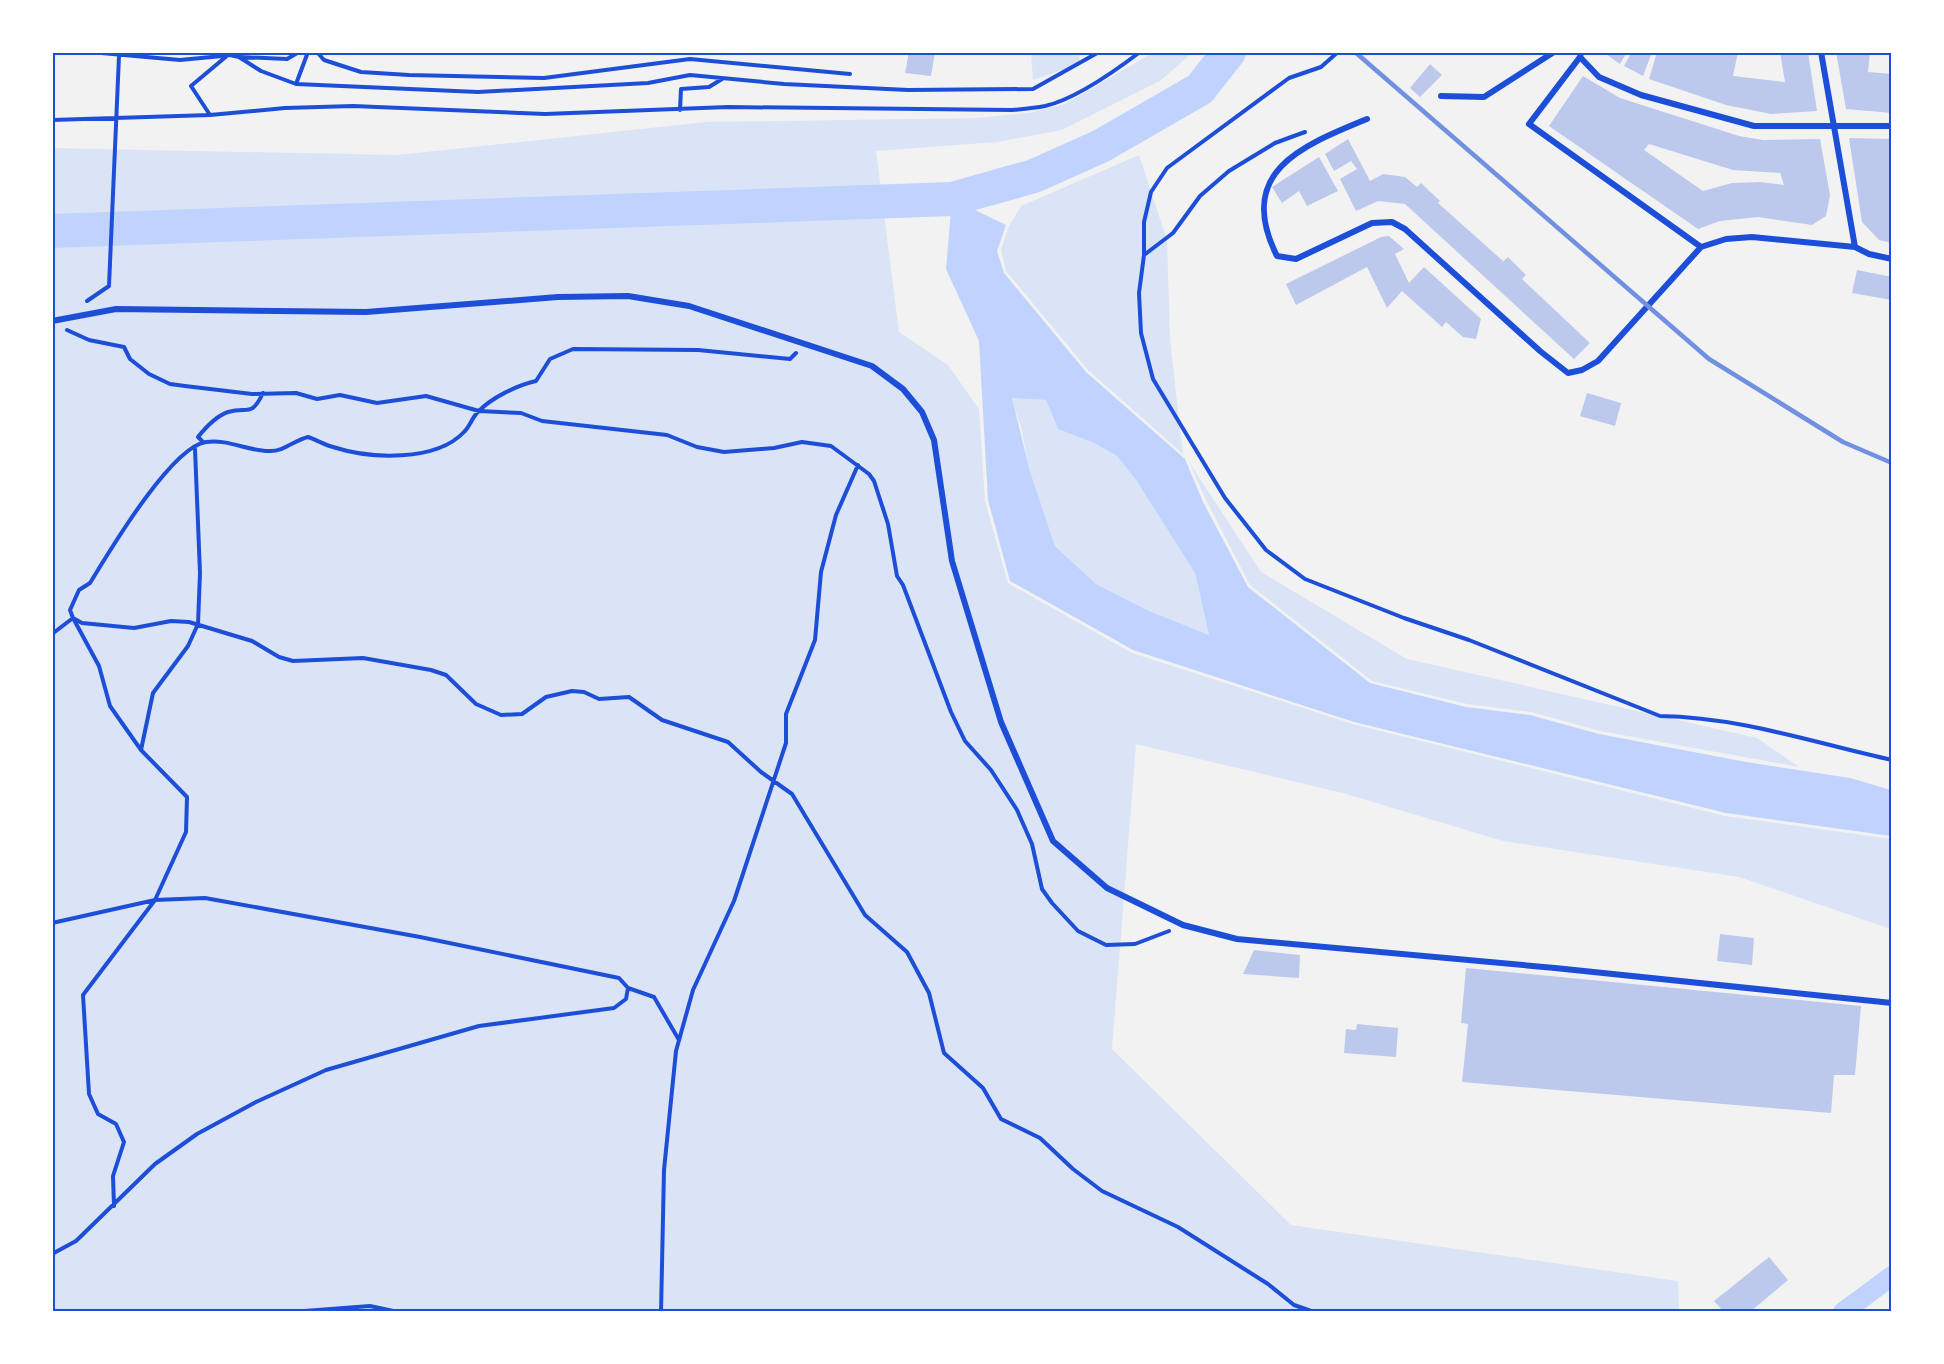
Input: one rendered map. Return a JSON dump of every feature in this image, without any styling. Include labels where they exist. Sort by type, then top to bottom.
[{"type":"street","points":[[1441,96],[1484,98],[1554,52]]},
{"type":"street","points":[[1821,52],[1832,124],[1856,247]]},
{"type":"street","points":[[1701,247],[1529,124],[1581,55],[1599,77],[1641,95],[1754,126],[1832,124],[1892,126]]},
{"type":"street","points":[[1367,119],[1293,155],[1266,185],[1263,202],[1264,222],[1267,236],[1276,256],[1296,260],[1372,224],[1392,222],[1405,229],[1540,351],[1568,373],[1582,370],[1598,361],[1701,247],[1726,239],[1752,237],[1856,247],[1869,254],[1892,259]]},
{"type":"street","points":[[52,321],[116,309],[366,312],[558,297],[628,296],[689,306],[872,366],[903,388],[922,412],[934,440],[952,561],[1001,722],[1053,841],[1107,888],[1183,925],[1237,939],[1555,968],[1892,1004]]},
{"type":"path","points":[[90,52],[180,60],[228,55]]},
{"type":"path","points":[[215,52],[239,57],[287,59],[299,52]]},
{"type":"path","points":[[296,84],[309,52]]},
{"type":"path","points":[[317,52],[324,60],[361,72],[409,75],[544,78],[690,59],[849,74]]},
{"type":"path","points":[[239,57],[261,71],[296,84],[478,92],[648,83],[690,75],[908,90],[1034,89],[1099,52]]},
{"type":"path","points":[[52,120],[210,115],[285,108],[353,106],[545,114],[728,107],[1012,110],[1048,106],[1077,93],[1117,70],[1140,52]]},
{"type":"path","points":[[1338,52],[1321,67],[1289,78],[1167,168],[1151,192],[1144,222],[1144,255],[1139,293],[1141,333],[1153,379],[1225,498],[1266,550],[1305,579],[1404,618],[1469,639],[1660,716],[1692,716],[1769,730],[1892,760]]},
{"type":"path","points":[[210,115],[191,86],[228,55]]},
{"type":"path","points":[[110,286],[119,56]]},
{"type":"path","points":[[680,110],[681,89],[709,87],[723,78]]},
{"type":"path","points":[[1144,255],[1173,233],[1200,196],[1228,171],[1275,143],[1316,128]]},
{"type":"path","points":[[62,327],[89,340],[124,347],[130,359],[170,384],[263,393],[296,393],[317,399],[340,395],[377,403],[426,396],[479,411],[521,413],[542,421],[667,435],[697,447],[724,452],[791,446],[802,442],[821,443],[836,448],[869,474],[879,491],[897,576],[903,585],[951,712],[965,741],[991,770],[1027,830],[1042,889],[1078,931],[1106,945],[1135,944],[1183,925]]},
{"type":"path","points":[[114,1206],[112,1176],[124,1142],[116,1124],[98,1114],[89,1094],[83,995],[155,900],[186,832],[187,797],[141,750],[110,706],[99,666],[70,610],[79,590],[90,583],[145,497],[173,465],[203,442],[232,441],[271,452],[308,437],[334,448],[382,456],[422,455],[464,433],[488,402],[521,384],[537,381],[550,359],[573,349],[698,350],[790,359],[805,343]]},
{"type":"path","points":[[203,442],[198,437],[214,420],[226,413],[244,412],[257,406],[263,393]]},
{"type":"path","points":[[141,750],[153,693],[188,646],[198,624],[200,573],[195,448]]},
{"type":"path","points":[[661,1311],[664,1170],[679,1040],[693,990],[734,901],[786,743],[786,714],[815,640],[821,572],[836,514],[858,465]]},
{"type":"path","points":[[73,618],[82,623],[134,628],[171,621],[198,624],[252,641],[293,662],[363,658],[446,675],[476,704],[501,715],[522,714],[546,698],[572,691],[584,692],[599,699],[629,698],[662,720],[728,742],[792,794],[865,915],[906,952],[929,993],[944,1053],[983,1088],[1001,1119],[1040,1138],[1073,1169],[1102,1191],[1178,1227],[1268,1284],[1294,1305],[1314,1311]]},
{"type":"path","points":[[52,634],[73,618]]},
{"type":"path","points":[[52,923],[155,900],[205,898],[299,914],[620,978],[628,988],[654,997],[679,1040]]},
{"type":"path","points":[[52,1254],[76,1241],[155,1164],[197,1134],[256,1102],[326,1070],[479,1026],[614,1008],[626,999],[628,988]]},
{"type":"path","points":[[291,1311],[370,1306],[398,1311]]},
{"type":"shaded area","points":[[1031,53],[1079,53],[1080,64],[1033,80]]},
{"type":"shaded area","points":[[1152,53],[1192,53],[1160,81],[1062,130],[997,142],[876,151],[899,332],[948,365],[979,409],[985,501],[1008,583],[1132,653],[1353,724],[1725,816],[1891,839],[1891,929],[1739,877],[1503,841],[1343,793],[1136,744],[1112,1049],[1291,1225],[1678,1281],[1679,1311],[53,1312],[53,148],[397,155],[706,122],[976,118],[1028,113],[1065,104]]},
{"type":"shaded area","points":[[1139,155],[1167,240],[1170,340],[1183,454],[1088,370],[1006,271],[1001,250],[1008,228],[1021,206]]},
{"type":"shaded area","points":[[1011,398],[1046,400],[1058,429],[1094,443],[1117,456],[1136,480],[1195,573],[1209,635],[1147,610],[1096,584],[1055,546],[1029,468],[1021,427]]},
{"type":"shaded area","points":[[1189,462],[1261,572],[1407,659],[1757,738],[1799,767],[1600,731],[1531,712],[1467,704],[1372,681],[1250,585]]},
{"type":"water","points":[[952,199],[1006,225],[997,251],[1004,273],[1086,372],[1185,459],[1203,502],[1248,587],[1370,683],[1466,707],[1530,715],[1599,734],[1746,762],[1850,778],[1891,790],[1891,836],[1726,813],[1354,722],[1133,650],[1010,581],[988,500],[979,341],[946,269]],"holes":[[[1012,398],[1046,400],[1058,429],[1094,443],[1117,456],[1136,480],[1195,573],[1209,635],[1147,610],[1096,584],[1055,546],[1029,468]]]},
{"type":"building","points":[[909,52],[935,52],[931,76],[905,73]]},
{"type":"building","points":[[1603,52],[1627,52],[1620,64]]},
{"type":"building","points":[[1632,52],[1651,55],[1643,76],[1624,66]]},
{"type":"building","points":[[1657,52],[1738,52],[1733,76],[1785,82],[1780,52],[1808,52],[1817,111],[1771,114],[1726,105],[1649,79]]},
{"type":"building","points":[[1836,52],[1870,52],[1868,72],[1892,74],[1892,113],[1846,109]]},
{"type":"building","points":[[1430,64],[1442,75],[1420,97],[1410,88]]},
{"type":"building","points":[[1583,76],[1620,98],[1739,136],[1763,140],[1820,139],[1830,195],[1826,216],[1812,225],[1758,217],[1720,221],[1698,229],[1549,126]],"holes":[[[1649,144],[1733,170],[1780,173],[1784,185],[1761,182],[1732,183],[1703,191],[1644,150]]]},
{"type":"building","points":[[1849,138],[1892,139],[1892,243],[1879,240],[1862,222]]},
{"type":"building","points":[[1348,139],[1370,181],[1383,174],[1405,177],[1417,187],[1421,183],[1440,201],[1438,203],[1503,261],[1497,267],[1508,257],[1526,275],[1522,279],[1590,343],[1574,359],[1405,204],[1378,201],[1356,211],[1340,179],[1357,169],[1351,161],[1334,171],[1325,154]]},
{"type":"building","points":[[1319,157],[1338,191],[1307,206],[1299,191],[1282,203],[1272,187]]},
{"type":"building","points":[[1389,236],[1404,249],[1395,254],[1409,283],[1424,267],[1481,319],[1476,339],[1463,337],[1446,322],[1442,327],[1402,291],[1387,308],[1367,267],[1296,305],[1286,284],[1381,237]]},
{"type":"building","points":[[1857,270],[1892,277],[1892,300],[1852,293]]},
{"type":"building","points":[[1587,393],[1621,403],[1615,426],[1580,416]]},
{"type":"building","points":[[1720,934],[1754,938],[1752,965],[1717,961]]},
{"type":"building","points":[[1254,950],[1300,955],[1299,978],[1243,974]]},
{"type":"building","points":[[1466,968],[1861,1006],[1855,1075],[1834,1075],[1831,1113],[1462,1082],[1468,1024],[1461,1023]]},
{"type":"building","points":[[1357,1024],[1398,1028],[1396,1057],[1344,1053],[1346,1029],[1356,1030]]},
{"type":"building","points":[[1769,1257],[1788,1280],[1751,1311],[1723,1311],[1714,1301]]},
{"type":"waterway","points":[[52,231],[952,199],[1034,176],[1101,146],[1200,89],[1229,52]]},
{"type":"waterway","points":[[1843,1312],[1892,1276]]},
{"type":"railway","points":[[1355,52],[1709,359],[1843,442],[1892,463]]}]
